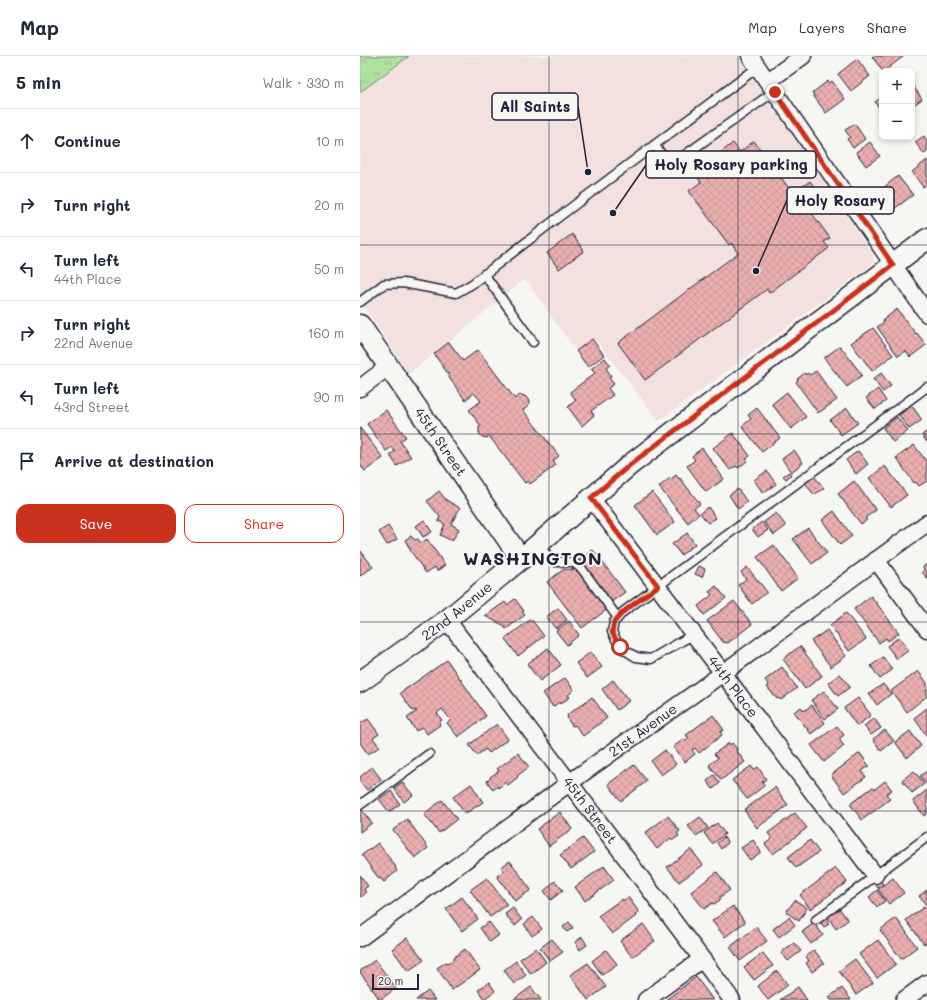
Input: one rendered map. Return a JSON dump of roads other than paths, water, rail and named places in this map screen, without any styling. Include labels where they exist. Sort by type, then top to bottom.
[{"type":"street","points":[[772,86],[803,56]]},
{"type":"street","points":[[754,61],[927,314]]},
{"type":"street","name":"22nd Avenue","points":[[360,682],[447,620],[638,459],[927,239]]},
{"type":"street","name":"45th Street","points":[[360,325],[521,559]]},
{"type":"street","points":[[360,388],[388,367]]},
{"type":"street","name":"44th Place","points":[[591,498],[875,875]]},
{"type":"street","name":"21st Avenue","points":[[360,938],[569,783],[927,523]]},
{"type":"street","points":[[876,560],[927,629]]},
{"type":"street","name":"45th Street","points":[[447,620],[732,1000]]},
{"type":"street","points":[[646,1000],[702,959]]},
{"type":"street","points":[[904,1000],[927,983]]},
{"type":"lane","points":[[360,302],[384,284],[403,283],[456,293],[472,284],[654,145],[754,61]]},
{"type":"lane","points":[[654,145],[664,157],[672,160],[682,157],[772,86]]},
{"type":"lane","points":[[484,274],[533,342]]},
{"type":"lane","points":[[694,634],[651,659],[636,657],[620,647],[612,632],[614,622],[623,612],[927,387]]},
{"type":"lane","points":[[537,545],[556,562],[573,562],[582,569],[618,618]]},
{"type":"lane","points":[[360,804],[429,754]]},
{"type":"lane","points":[[816,920],[927,837]]},
{"type":"place","name":"All Saints","points":[[588,172]]},
{"type":"place","name":"Holy Rosary parking","points":[[613,213]]},
{"type":"place","name":"Holy Rosary","points":[[756,271]]},
{"type":"district","name":"WASHINGTON","points":[[533,559]]}]
